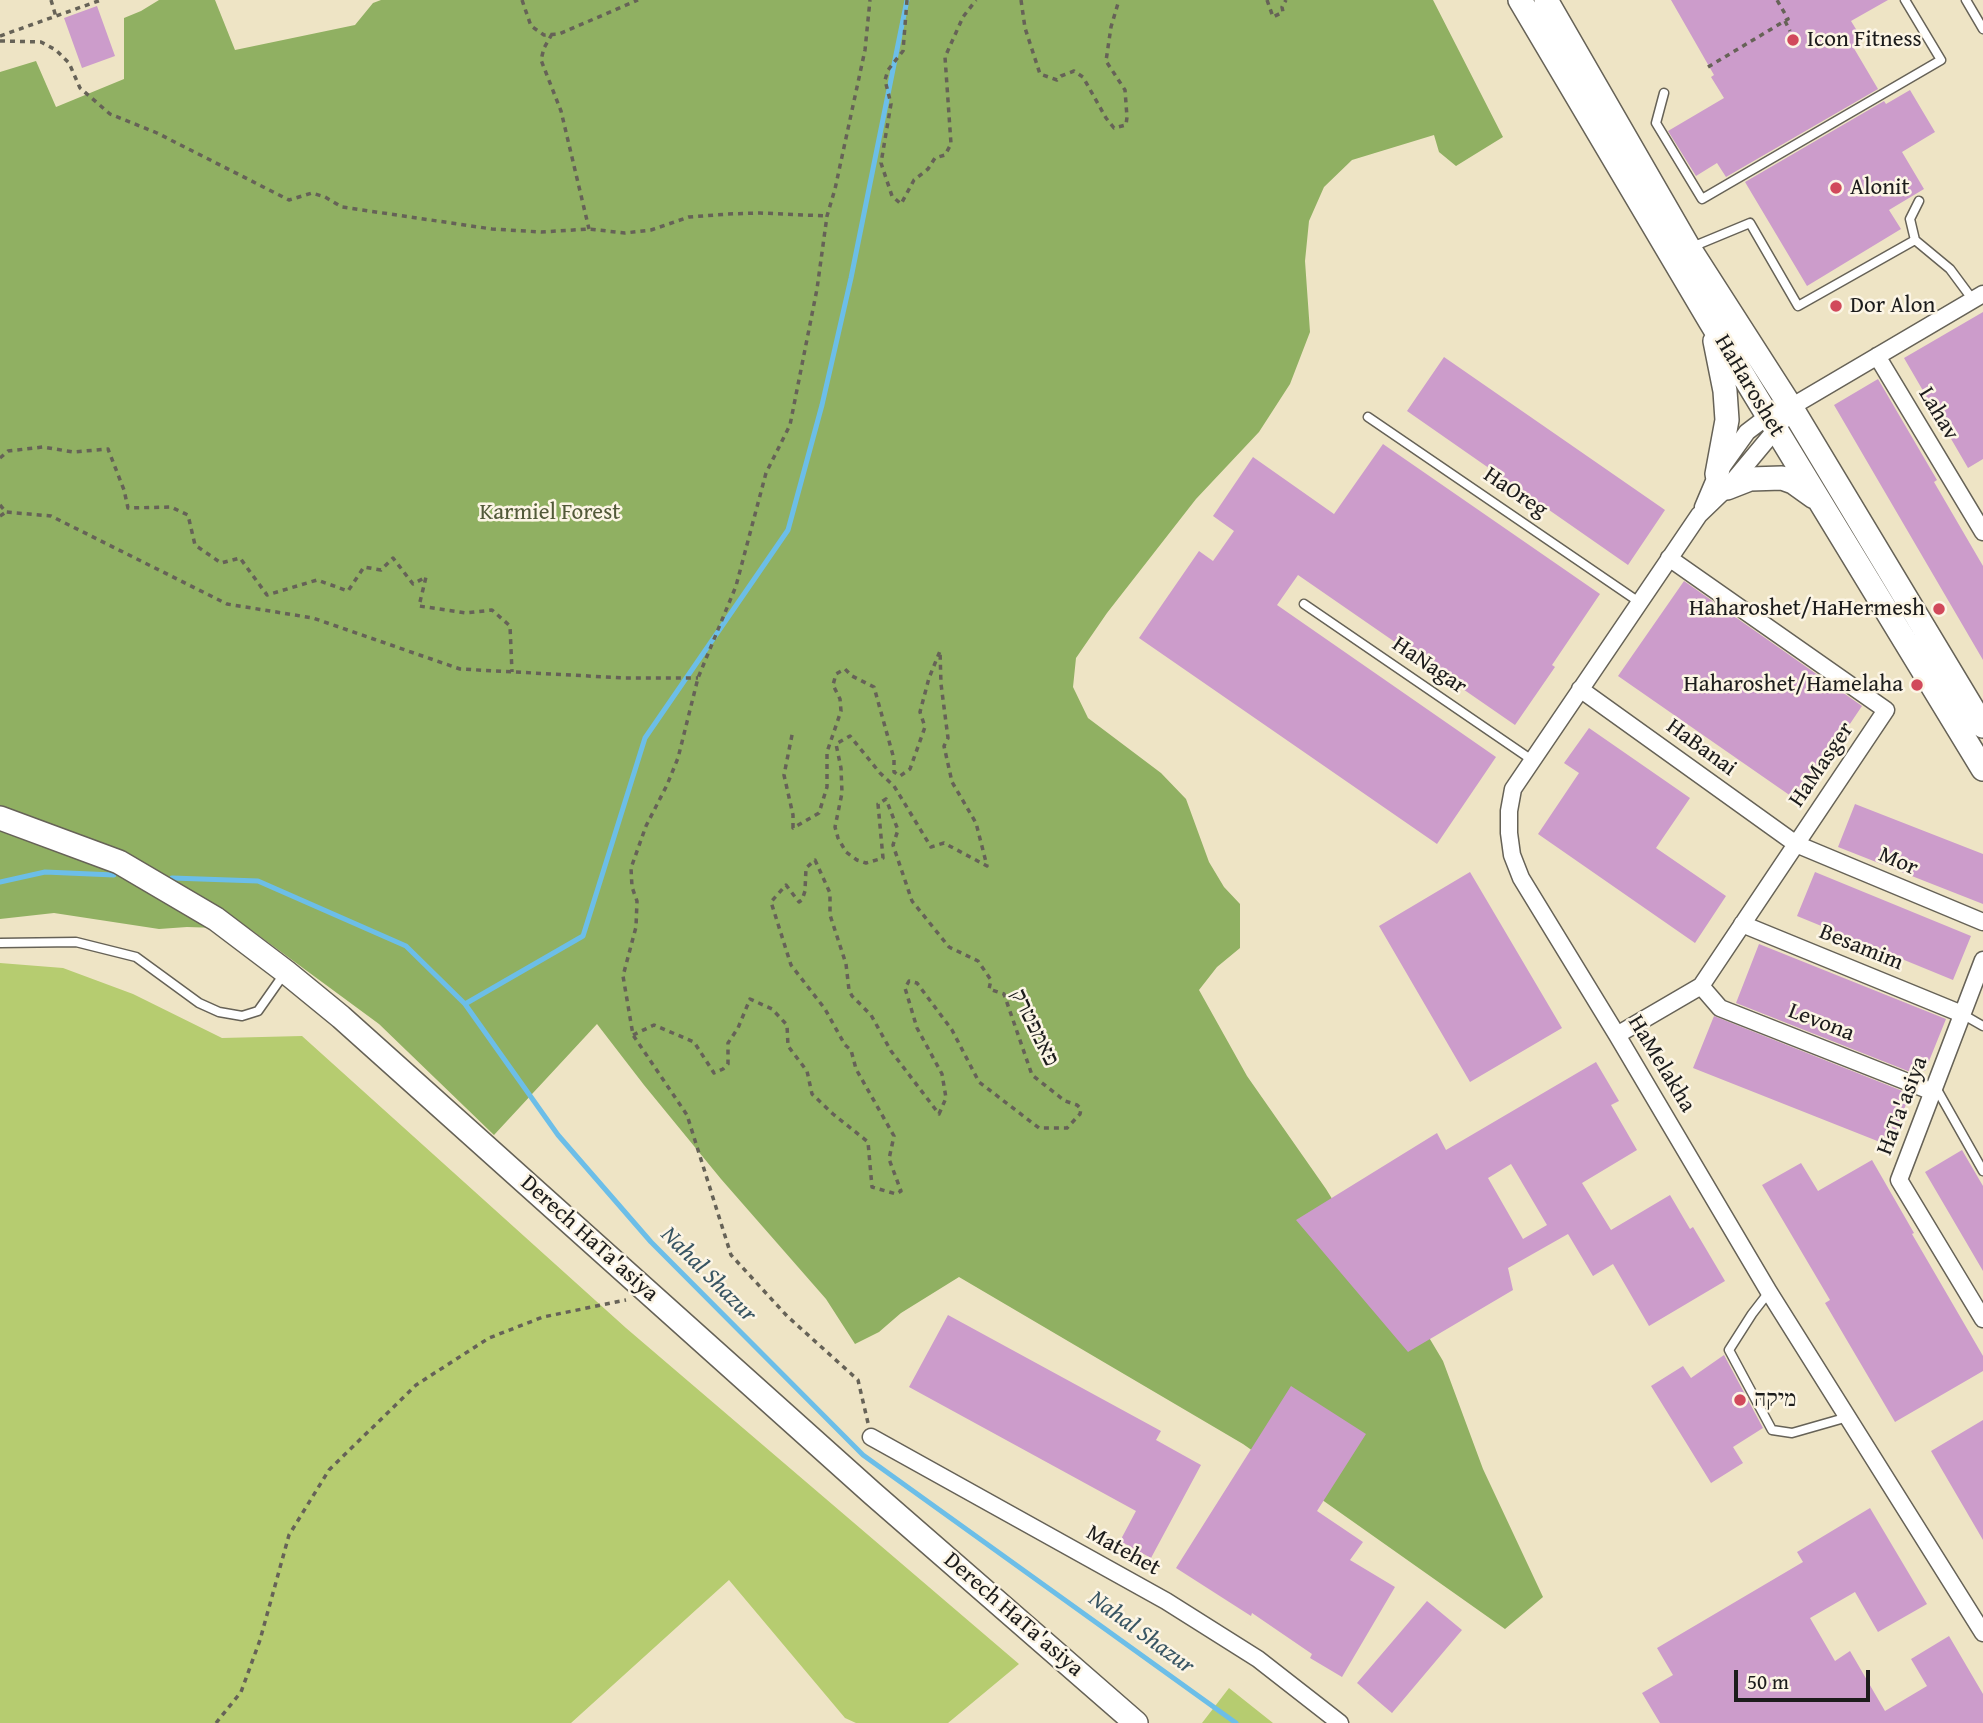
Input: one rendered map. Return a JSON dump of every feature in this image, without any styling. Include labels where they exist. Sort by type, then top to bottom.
[{"type":"street","name":"HaHaroshet","points":[[1520,0],[1710,321],[1983,769]]},
{"type":"street","name":"HaHaroshet","points":[[1546,0],[1689,248],[1791,407],[1983,726]]},
{"type":"street","points":[[1558,0],[1564,31]]},
{"type":"street","name":"HaMelakha","points":[[1978,297],[1791,407],[1772,423],[1747,432],[1722,481],[1513,789],[1508,811],[1512,855],[1521,878],[1769,1292],[1983,1633]]},
{"type":"street","points":[[1710,321],[1720,363],[1727,421],[1722,481],[1782,478],[1807,491],[1822,505]]},
{"type":"street","name":"Lahav","points":[[1877,356],[1983,531]]},
{"type":"street","name":"HaMasger","points":[[1617,1035],[1701,986],[1886,709],[1669,558]]},
{"type":"street","name":"HaBanai","points":[[1580,689],[1796,844]]},
{"type":"street","name":"Derech HaTa'asiya","points":[[0,818],[119,862],[216,919],[286,972],[341,1017],[872,1493],[1136,1723]]},
{"type":"street","name":"Mor","points":[[1796,844],[1983,922]]},
{"type":"street","name":"Besamim","points":[[1742,924],[1962,1014]]},
{"type":"street","points":[[1962,1014],[1983,960]]},
{"type":"street","name":"Levona","points":[[1701,986],[1720,1008],[1934,1089]]},
{"type":"street","name":"HaTa'asiya","points":[[1962,1014],[1899,1180],[1983,1319]]},
{"type":"street","name":"Matehet","points":[[871,1437],[1166,1601],[1258,1659],[1340,1723]]},
{"type":"lane","points":[[1664,93],[1656,123],[1702,199],[1941,60],[1905,0]]},
{"type":"lane","points":[[1966,0],[1983,29]]},
{"type":"lane","points":[[1919,201],[1910,219],[1915,240],[1978,297]]},
{"type":"lane","points":[[1689,248],[1751,223],[1798,306],[1915,240]]},
{"type":"lane","name":"HaOreg","points":[[1368,417],[1639,602]]},
{"type":"lane","name":"HaNagar","points":[[1304,604],[1532,760]]},
{"type":"lane","points":[[0,943],[76,943],[136,957],[199,1003],[219,1012],[242,1016],[258,1011],[286,972]]},
{"type":"lane","points":[[1962,1014],[1983,1026]]},
{"type":"lane","points":[[1934,1089],[1983,1171]]},
{"type":"lane","points":[[1769,1292],[1730,1350],[1772,1430],[1792,1433],[1848,1417]]},
{"type":"path","points":[[51,0],[56,17]]},
{"type":"path","points":[[0,38],[101,0]]},
{"type":"path","points":[[522,0],[531,26],[544,35],[559,34],[638,0]]},
{"type":"path","points":[[870,0],[865,50],[827,216],[817,289],[790,425],[766,472],[736,586],[698,678],[678,758],[646,826],[631,868],[632,887],[637,901],[636,927],[623,976],[633,1035],[687,1115],[731,1255],[787,1316],[858,1380],[871,1437]]},
{"type":"path","points":[[907,0],[903,51],[888,70],[885,79],[891,104],[881,163],[892,196],[901,204],[914,180],[928,169],[935,158],[945,155],[951,144],[945,57],[963,17],[976,0]]},
{"type":"path","points":[[1021,0],[1025,28],[1040,74],[1057,80],[1060,76],[1074,71],[1083,77],[1114,128],[1126,125],[1127,117],[1125,90],[1106,61],[1111,27],[1119,0]]},
{"type":"path","points":[[1267,0],[1273,17],[1283,12],[1286,0]]},
{"type":"path","points":[[1708,67],[1788,19],[1777,0]]},
{"type":"path","points":[[1784,20],[1790,31]]},
{"type":"path","points":[[552,34],[541,60],[561,111],[589,229]]},
{"type":"path","points":[[0,38],[36,41],[49,46],[69,63],[84,93],[110,114],[157,133],[289,200],[312,193],[342,207],[492,229],[541,232],[589,229],[625,233],[651,230],[689,217],[728,214],[827,216]]},
{"type":"path","points":[[0,458],[8,451],[43,447],[73,452],[108,449],[128,508],[171,507],[188,515],[195,545],[221,564],[240,558],[267,595],[317,580],[348,591],[364,567],[382,570],[393,558],[413,584],[426,578],[419,606],[466,613],[492,610],[510,626],[512,672]]},
{"type":"path","points":[[0,505],[6,512]]},
{"type":"path","points":[[0,516],[6,512],[51,516],[227,604],[313,618],[460,669],[625,678],[698,678]]},
{"type":"path","name":"פאמפטרק","points":[[633,1035],[654,1025],[694,1042],[714,1073],[728,1064],[728,1043],[738,1028],[750,999],[772,1009],[788,1026],[788,1046],[807,1071],[813,1094],[868,1142],[872,1187],[896,1194],[901,1191],[889,1160],[894,1136],[856,1069],[851,1051],[825,1009],[791,965],[771,902],[786,885],[799,902],[802,900],[806,868],[815,860],[830,892],[830,915],[846,964],[849,990],[871,1015],[891,1051],[939,1114],[946,1098],[942,1074],[917,1028],[905,988],[909,981],[918,983],[952,1030],[979,1082],[1040,1128],[1067,1128],[1080,1114],[1081,1109],[1077,1105],[1065,1101],[1032,1075],[1004,994],[989,989],[991,980],[978,961],[949,947],[912,901],[893,845],[898,830],[886,799],[878,804],[883,858],[866,863],[857,860],[846,852],[838,838],[835,827],[842,793],[836,744],[850,736],[894,786],[931,847],[944,843],[987,866],[975,823],[951,782],[944,746],[948,737],[940,651],[920,712],[925,727],[910,769],[900,776],[894,772],[894,759],[874,687],[852,676],[845,669],[836,674],[833,685],[840,699],[841,710],[827,752],[827,787],[820,813],[793,828],[793,815],[784,775],[793,730]]},
{"type":"path","points":[[216,1723],[241,1692],[260,1640],[289,1535],[330,1470],[416,1385],[489,1338],[543,1317],[651,1294]]},
{"type":"green space","name":"Karmiel Forest","points":[[159,0],[215,0],[235,50],[355,25],[373,3],[381,0],[1433,0],[1503,137],[1456,166],[1439,152],[1434,135],[1352,160],[1324,187],[1309,221],[1305,261],[1310,332],[1290,384],[1259,432],[1196,499],[1107,613],[1076,658],[1073,687],[1088,718],[1161,773],[1186,799],[1209,862],[1224,887],[1240,904],[1240,948],[1217,967],[1199,990],[1247,1076],[1326,1189],[1355,1236],[1418,1319],[1443,1361],[1483,1469],[1543,1597],[1505,1629],[1243,1444],[959,1277],[901,1313],[879,1332],[855,1344],[826,1299],[721,1179],[597,1024],[494,1135],[379,1024],[250,929],[159,929],[54,913],[0,919],[0,72],[36,61],[56,107],[124,79],[124,18]]},
{"type":"green space","points":[[0,963],[63,968],[133,994],[222,1038],[302,1036],[626,1328],[1019,1664],[948,1723],[856,1723],[845,1718],[729,1580],[571,1723],[0,1723]]},
{"type":"green space","points":[[1229,1688],[1273,1723],[1202,1723]]},
{"type":"building","points":[[1671,0],[1888,0],[1851,21],[1862,39],[1852,45],[1878,89],[1726,177],[1717,163],[1696,176],[1668,131],[1724,98],[1711,77],[1714,75]]},
{"type":"building","points":[[97,6],[115,56],[82,68],[64,18]]},
{"type":"building","name":"Alonit","points":[[1910,90],[1935,132],[1902,152],[1924,189],[1889,210],[1901,229],[1807,286],[1745,182],[1884,101],[1886,104]]},
{"type":"building","points":[[1983,312],[1983,459],[1968,468],[1904,358]]},
{"type":"building","points":[[1444,357],[1665,510],[1628,565],[1407,411]]},
{"type":"building","points":[[1878,379],[1983,566],[1983,660],[1834,405]]},
{"type":"building","points":[[1383,444],[1600,594],[1515,725],[1298,575],[1277,605],[1496,757],[1437,844],[1139,638],[1199,551],[1213,561],[1234,531],[1213,516],[1253,457],[1334,514]]},
{"type":"building","points":[[1684,581],[1862,706],[1798,801],[1618,676]]},
{"type":"building","points":[[1589,728],[1690,798],[1656,848],[1726,896],[1695,943],[1538,834],[1579,773],[1564,763]]},
{"type":"building","points":[[1855,804],[1983,854],[1983,904],[1838,847]]},
{"type":"building","points":[[1470,872],[1562,1028],[1470,1082],[1379,926]]},
{"type":"building","points":[[1815,872],[1971,936],[1953,980],[1797,916]]},
{"type":"building","points":[[1759,944],[1946,1019],[1925,1071],[1920,1069],[1918,1075],[1736,1003]]},
{"type":"building","points":[[1714,1016],[1910,1094],[1890,1146],[1693,1068]]},
{"type":"building","points":[[1596,1062],[1619,1101],[1611,1105],[1637,1150],[1582,1183],[1611,1230],[1670,1195],[1690,1229],[1693,1227],[1725,1281],[1649,1326],[1613,1264],[1593,1276],[1568,1234],[1508,1268],[1513,1290],[1408,1352],[1296,1220],[1437,1133],[1446,1150]],"holes":[[[1511,1164],[1547,1225],[1523,1239],[1488,1178]]]},
{"type":"building","points":[[1962,1150],[1983,1186],[1983,1271],[1925,1172]]},
{"type":"building","points":[[1872,1160],[1983,1356],[1983,1371],[1895,1422],[1825,1303],[1830,1300],[1762,1185],[1801,1163],[1818,1191]]},
{"type":"building","points":[[948,1315],[1161,1431],[1156,1440],[1201,1465],[1151,1558],[1120,1541],[1136,1511],[909,1387]]},
{"type":"building","points":[[1724,1355],[1763,1428],[1733,1447],[1743,1463],[1711,1483],[1651,1386],[1683,1366],[1691,1378]]},
{"type":"building","points":[[1291,1386],[1366,1434],[1317,1511],[1363,1542],[1350,1560],[1395,1587],[1342,1677],[1310,1658],[1312,1654],[1252,1613],[1251,1616],[1176,1568]]},
{"type":"building","points":[[1983,1420],[1983,1540],[1931,1451]]},
{"type":"building","points":[[1870,1508],[1927,1604],[1878,1632],[1855,1592],[1810,1618],[1835,1661],[1850,1651],[1885,1711],[1927,1686],[1911,1659],[1949,1636],[1983,1694],[1983,1723],[1660,1723],[1642,1693],[1673,1675],[1657,1648],[1803,1562],[1797,1552]]},
{"type":"building","points":[[1427,1601],[1462,1630],[1392,1713],[1357,1683]]},
{"type":"waterway","points":[[465,1004],[583,936],[645,738],[788,530],[822,405],[851,278],[907,0]]},
{"type":"waterway","name":"Nahal Shazur","points":[[0,882],[45,872],[114,875]]},
{"type":"waterway","name":"Nahal Shazur","points":[[172,878],[258,881],[406,946],[465,1004],[558,1135],[651,1242],[863,1455],[1236,1723]]},
{"type":"place","name":"Icon Fitness","points":[[1793,40]]},
{"type":"place","name":"Alonit","points":[[1836,188]]},
{"type":"place","name":"Dor Alon","points":[[1836,306]]},
{"type":"place","name":"Haharoshet/HaHermesh","points":[[1939,609]]},
{"type":"place","name":"Haharoshet/Hamelaha","points":[[1917,685]]},
{"type":"place","name":"מיקה","points":[[1740,1400]]}]
